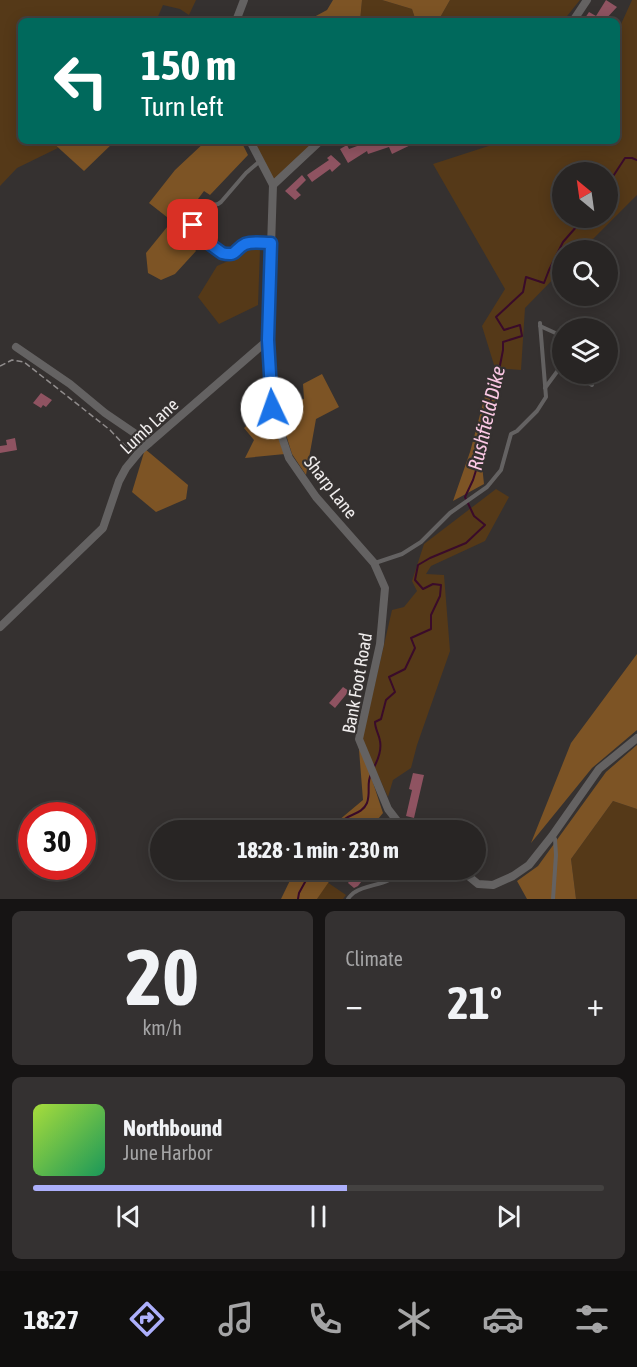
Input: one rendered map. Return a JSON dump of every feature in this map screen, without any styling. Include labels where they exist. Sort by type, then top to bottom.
[{"type":"street","points":[[237,18],[244,0]]},
{"type":"street","points":[[575,18],[587,0]]},
{"type":"street","points":[[252,144],[273,185],[317,144]]},
{"type":"street","name":"Sharp Lane","points":[[273,185],[268,340],[272,408],[289,458],[316,497],[374,563]]},
{"type":"street","name":"Lumb Lane","points":[[0,627],[103,528],[119,481],[140,451],[268,340]]},
{"type":"street","points":[[16,347],[149,443]]},
{"type":"street","name":"Bank Foot Road","points":[[374,563],[385,588],[380,644],[359,739],[388,809],[396,820]]},
{"type":"street","points":[[473,880],[478,884],[493,885],[513,876],[529,865],[599,769],[637,738]]},
{"type":"lane","points":[[260,161],[246,173],[221,202],[207,206],[193,228],[196,234],[222,253],[227,254],[235,253],[247,244],[271,243]]},
{"type":"lane","points":[[374,563],[402,554],[421,542],[450,513],[487,487],[501,470],[511,434],[537,411],[546,397],[540,325],[552,331]]},
{"type":"lane","points":[[544,389],[552,378]]},
{"type":"lane","points":[[552,836],[555,839],[556,855],[553,899]]},
{"type":"lane","points":[[348,899],[355,892],[389,880]]},
{"type":"path","points":[[0,366],[12,360],[24,362],[110,430],[136,458]]},
{"type":"shaded area","points":[[0,0],[196,0],[189,15],[180,9],[163,5],[157,18],[18,18],[18,144],[55,144],[58,148],[17,168],[0,186]]},
{"type":"shaded area","points":[[333,0],[362,0],[360,18],[314,18],[327,10]]},
{"type":"shaded area","points":[[362,0],[382,0],[412,9],[415,18],[360,18]]},
{"type":"shaded area","points":[[382,0],[450,0],[440,18],[415,18],[412,9]]},
{"type":"shaded area","points":[[450,0],[580,0],[565,18],[440,18]]},
{"type":"shaded area","points":[[632,0],[637,0],[637,195],[618,214],[618,162],[552,162],[552,228],[604,228],[592,240],[552,240],[552,280],[525,308],[521,370],[495,368],[482,326],[505,289],[433,164],[495,144],[620,144],[620,26]]},
{"type":"shaded area","points":[[54,144],[112,144],[84,171]]},
{"type":"shaded area","points":[[203,144],[242,144],[248,155],[210,195],[204,191],[183,219],[182,231],[196,251],[175,274],[161,280],[148,273],[146,253],[172,221],[149,203],[175,170]]},
{"type":"shaded area","points":[[253,144],[317,144],[273,184]]},
{"type":"shaded area","points":[[252,245],[260,249],[258,305],[219,324],[198,297],[217,266],[237,257]]},
{"type":"shaded area","points":[[322,374],[339,407],[316,419],[306,475],[292,454],[277,406],[304,399],[303,384]]},
{"type":"shaded area","points":[[485,396],[496,399],[482,465],[484,484],[453,501],[470,452]]},
{"type":"shaded area","points":[[266,409],[285,454],[245,458],[254,440],[244,428]]},
{"type":"shaded area","points":[[145,449],[188,485],[186,499],[156,512],[132,492]]},
{"type":"shaded area","points":[[496,489],[509,497],[485,541],[431,566],[426,574],[444,575],[450,651],[411,768],[393,780],[388,797],[362,740],[392,610],[404,607],[417,591],[412,581],[424,544]]},
{"type":"shaded area","points":[[637,654],[637,730],[592,768],[531,843],[571,743]]},
{"type":"shaded area","points":[[358,737],[383,813],[377,820],[339,820],[363,800]]},
{"type":"shaded area","points":[[637,745],[637,809],[613,801],[571,859],[576,899],[527,899],[517,881],[538,866],[606,772]]},
{"type":"shaded area","points":[[613,801],[637,809],[637,899],[576,899],[571,859]]},
{"type":"shaded area","points":[[290,880],[330,880],[317,899],[281,899]]},
{"type":"shaded area","points":[[327,882],[346,895],[343,899],[317,899]]},
{"type":"building","points":[[606,0],[617,7],[607,18],[585,18],[589,12],[596,16]]},
{"type":"building","points":[[363,144],[413,144],[392,154],[389,147],[368,154],[367,151],[348,163],[340,149],[347,145],[349,149]]},
{"type":"building","points":[[331,155],[341,164],[332,172],[330,169],[312,182],[307,175],[329,160],[327,158]]},
{"type":"building","points":[[302,175],[306,180],[296,190],[301,195],[295,200],[285,191]]},
{"type":"building","points":[[41,393],[52,400],[46,407],[43,405],[41,408],[33,403]]},
{"type":"building","points":[[15,438],[17,450],[0,453],[0,446],[7,445],[6,440]]},
{"type":"building","points":[[343,687],[349,691],[335,708],[329,703]]},
{"type":"building","points":[[413,773],[424,775],[414,818],[406,816]]},
{"type":"building","points":[[350,880],[363,880],[354,888],[348,883]]},
{"type":"waterway","name":"Rushfield Dike","points":[[618,169],[625,158],[637,160]]},
{"type":"waterway","name":"Rushfield Dike","points":[[373,769],[380,748],[375,722],[381,719],[386,700],[395,692],[389,677],[405,669],[415,648],[411,638],[431,629],[431,615],[440,596],[441,585],[433,584],[423,589],[415,580],[418,565],[466,543],[485,525],[474,516],[465,497],[473,480],[486,438],[487,410],[496,386],[503,342],[522,336],[520,325],[504,330],[496,317],[523,292],[526,277],[544,283],[563,242],[575,228]]},
{"type":"waterway","name":"Rushfield Dike","points":[[343,820],[365,807],[371,774]]},
{"type":"waterway","name":"Rushfield Dike","points":[[298,899],[306,880]]},
{"type":"route","points":[[193,225],[196,234],[222,253],[235,253],[247,244],[271,243],[268,340],[272,408]]}]
